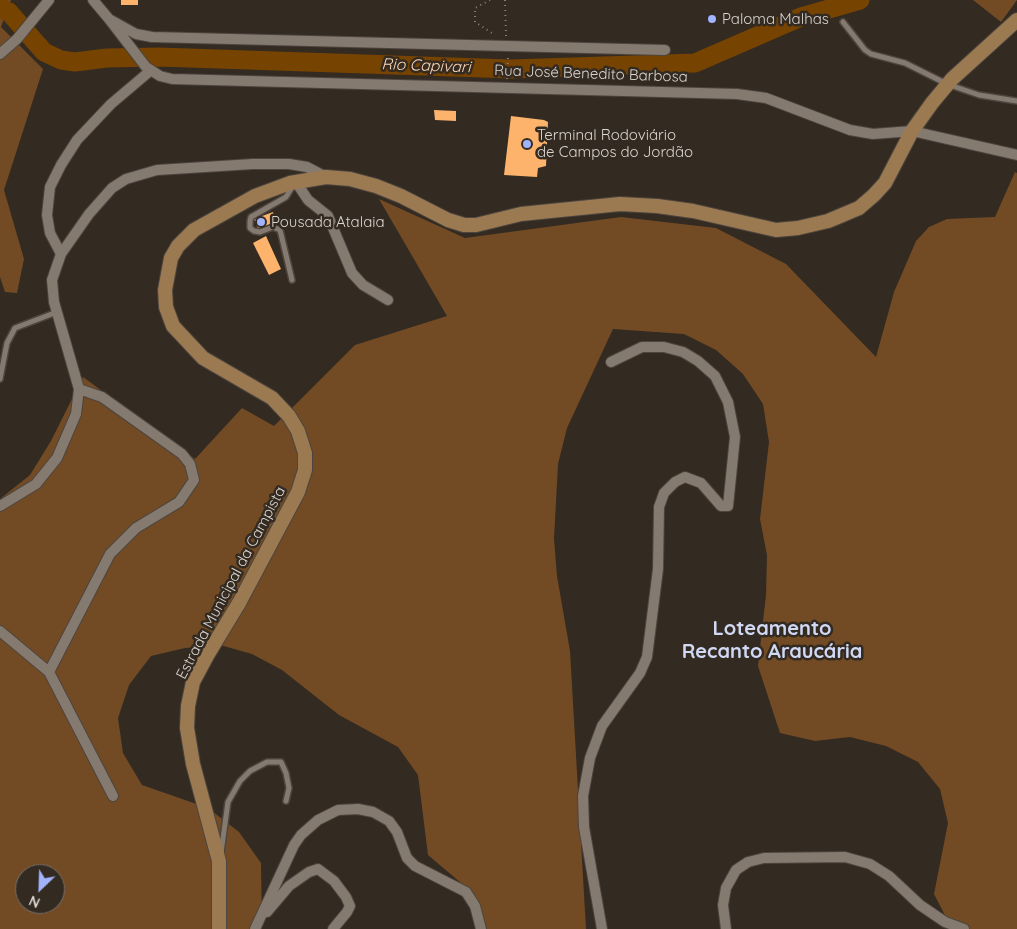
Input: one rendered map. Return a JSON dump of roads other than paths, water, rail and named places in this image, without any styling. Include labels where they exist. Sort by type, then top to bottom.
[{"type":"main road","name":"Estrada Municipal da Campista","points":[[219,929],[219,861],[194,764],[187,728],[188,706],[193,682],[239,603],[298,492],[305,470],[305,453],[298,431],[289,416],[272,398],[203,358],[173,326],[166,307],[164,290],[171,258],[178,246],[194,230],[255,196],[296,182],[326,177],[350,179],[376,186],[401,196],[448,220],[464,225],[476,225],[521,214],[620,204],[693,211],[761,228],[798,228],[828,221],[859,208],[874,195],[885,183],[912,131],[947,84],[1017,20]]},
{"type":"street","points":[[0,54],[16,39],[30,21],[39,4],[49,0]]},
{"type":"street","points":[[61,254],[50,232],[47,215],[50,187],[61,164],[77,140],[148,69],[94,0]]},
{"type":"street","points":[[109,19],[136,34],[152,37],[506,44],[665,50]]},
{"type":"street","name":"Rua José Benedito Barbosa","points":[[148,69],[172,79],[737,94],[766,98],[850,130],[873,134],[912,131],[1017,155]]},
{"type":"street","points":[[0,506],[36,484],[57,458],[76,414],[79,389],[57,312],[52,280],[61,254],[89,214],[112,188],[126,179],[157,170],[289,164],[307,168],[326,177]]},
{"type":"street","points":[[296,182],[308,200],[328,216],[352,273],[363,285],[388,300]]},
{"type":"street","points":[[602,929],[584,827],[583,796],[590,758],[602,726],[640,674],[647,657],[658,569],[659,507],[664,494],[675,482],[685,477],[701,483],[722,506],[728,506],[735,437],[728,402],[715,376],[698,361],[683,352],[664,347],[642,347],[611,362]]},
{"type":"street","points":[[49,672],[110,554],[136,528],[179,502],[190,490],[194,480],[190,464],[182,454],[102,397],[79,389]]},
{"type":"street","points":[[0,631],[49,672],[113,796]]},
{"type":"street","points":[[256,927],[301,835],[318,820],[338,810],[358,809],[373,812],[389,821],[397,832],[407,858],[415,866],[466,892],[475,906],[481,929]]},
{"type":"street","points":[[726,929],[723,905],[726,888],[736,870],[748,862],[764,858],[836,857],[845,857],[870,864],[889,876],[920,905],[945,922],[964,929]]},
{"type":"street","points":[[256,927],[289,886],[308,872],[318,869],[334,881],[350,906],[333,929]]},
{"type":"lane","points":[[843,22],[862,46],[871,54],[905,63],[947,84],[979,95],[1017,101]]},
{"type":"lane","points":[[292,280],[280,230],[273,227],[260,232],[254,231],[250,228],[250,221],[251,217],[286,197],[296,182]]},
{"type":"lane","points":[[0,379],[7,342],[15,328],[57,312]]},
{"type":"lane","points":[[219,861],[224,845],[228,802],[240,781],[250,771],[267,762],[280,762],[286,773],[289,788],[286,801]]},
{"type":"waterway","name":"Rio Capivari","points":[[0,8],[9,12],[44,52],[61,60],[75,62],[107,58],[159,57],[511,69],[695,63],[801,17],[860,0]]},
{"type":"place","name":"Paloma Malhas","points":[[712,19]]},
{"type":"place","name":"Terminal Rodoviário de Campos do Jordão","points":[[527,144]]},
{"type":"place","name":"Pousada Atalaia","points":[[261,222]]},
{"type":"district","name":"Loteamento Recanto Araucária","points":[[772,640]]}]
